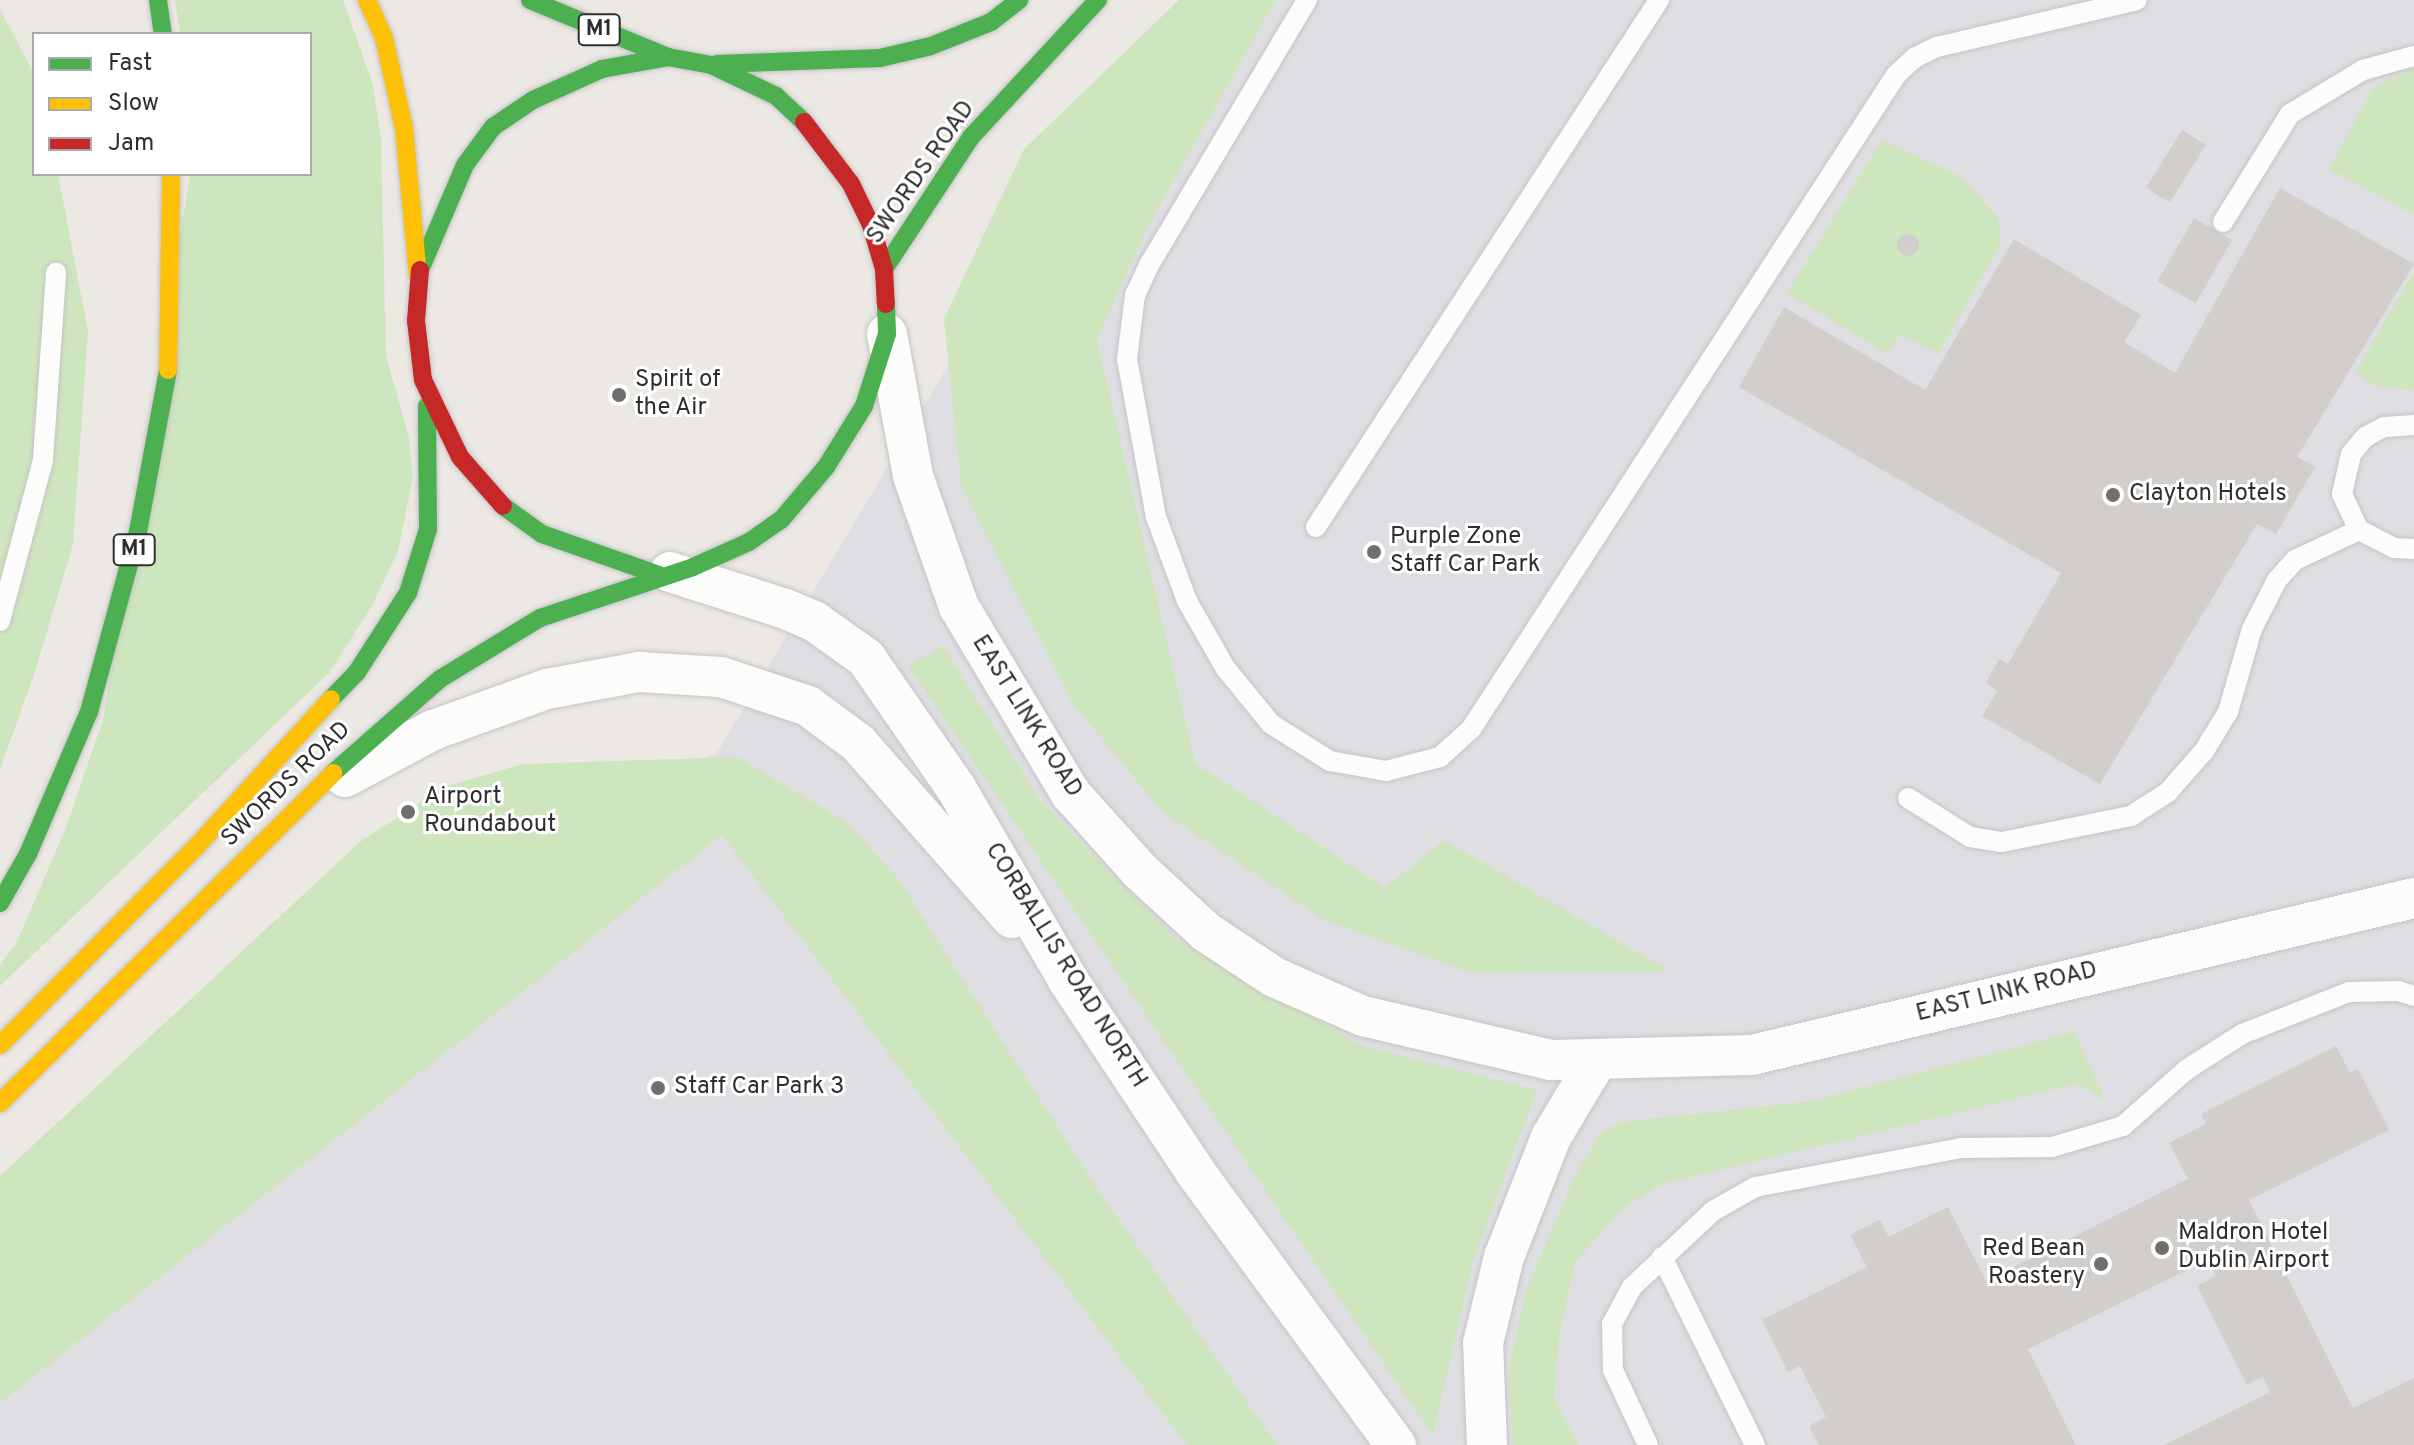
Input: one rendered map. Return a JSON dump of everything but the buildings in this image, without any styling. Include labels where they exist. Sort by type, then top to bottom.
[{"type":"main road","points":[[158,0],[163,32]]},
{"type":"main road","points":[[367,0],[384,38],[404,128],[418,275],[416,321],[423,380],[460,457],[493,498],[542,534],[664,573],[723,554],[781,520],[826,467],[864,406],[887,334],[884,269],[871,225],[851,184],[816,134],[776,96],[711,65]]},
{"type":"main road","name":"M1","points":[[530,0],[668,57]]},
{"type":"main road","points":[[418,275],[465,165],[493,127],[533,100],[602,69],[668,57],[711,65],[880,58],[931,46],[991,22],[1019,0]]},
{"type":"main road","name":"SWORDS ROAD","points":[[884,269],[971,137],[1098,0]]},
{"type":"main road","name":"M1","points":[[0,903],[28,854],[89,712],[138,532],[168,381],[171,176]]},
{"type":"main road","name":"SWORDS ROAD","points":[[0,1045],[196,847],[268,763],[357,672],[408,593],[428,529],[430,429],[423,380]]},
{"type":"main road","name":"SWORDS ROAD","points":[[0,1103],[300,803],[391,718],[487,646],[540,618],[664,573]]},
{"type":"main road","points":[[33,982],[183,834],[268,763]]},
{"type":"street","name":"EAST LINK ROAD","points":[[887,334],[913,476],[959,607],[1071,794],[1140,871],[1206,932],[1274,977],[1363,1016],[1551,1060],[1752,1055],[2414,898]]},
{"type":"street","name":"CORBALLIS ROAD NORTH","points":[[664,573],[804,617],[866,658],[956,788],[1068,980],[1272,1281],[1396,1445]]},
{"type":"street","points":[[300,803],[433,730],[547,689],[639,672],[721,677],[808,706],[858,743],[1068,980]]},
{"type":"street","points":[[1487,1445],[1483,1343],[1504,1257],[1551,1137],[1597,1060]]},
{"type":"lane","points":[[1307,0],[1150,263],[1135,295],[1127,359],[1156,517],[1187,601],[1226,669],[1271,724],[1330,761],[1386,771],[1440,757],[1471,729],[1896,75],[1914,58],[1937,47],[2137,0]]},
{"type":"lane","points":[[1316,527],[1659,0]]},
{"type":"lane","points":[[2223,222],[2290,114],[2363,70],[2414,56]]},
{"type":"lane","points":[[0,621],[43,460],[56,272]]},
{"type":"lane","points":[[2414,425],[2384,427],[2351,454],[2342,494],[2359,530],[2384,545],[2414,549]]},
{"type":"lane","points":[[1908,798],[1970,837],[2002,842],[2131,816],[2168,792],[2212,738],[2228,712],[2252,629],[2277,580],[2295,560],[2359,530]]},
{"type":"lane","points":[[1648,1445],[1613,1370],[1612,1324],[1632,1287],[1713,1211],[1755,1187],[1961,1148],[2052,1147],[2123,1126],[2186,1070],[2242,1034],[2349,992],[2414,996]]},
{"type":"lane","points":[[1662,1257],[1755,1445]]},
{"type":"shaded area","points":[[1209,0],[2414,0],[2414,1445],[0,1445],[0,1353],[720,748],[1102,107]]},
{"type":"green space","points":[[175,0],[343,0],[373,85],[381,139],[386,355],[409,438],[413,477],[398,551],[373,604],[330,672],[0,986],[0,965],[17,942],[65,830],[103,720],[190,176],[312,176],[312,32],[180,32]]},
{"type":"green space","points":[[1179,0],[1276,0],[1149,224],[1097,340],[1195,763],[1385,888],[1444,840],[1670,971],[1468,972],[1326,921],[1162,812],[1072,702],[961,486],[944,319],[1024,149]]},
{"type":"green space","points":[[0,9],[32,70],[32,176],[58,176],[88,331],[73,544],[35,672],[0,769]]},
{"type":"green space","points":[[2414,68],[2414,215],[2329,169],[2373,88]]},
{"type":"green space","points":[[1882,140],[1958,175],[1998,217],[2001,244],[1938,354],[1900,335],[1887,354],[1787,293]]},
{"type":"green space","points":[[2414,271],[2414,391],[2376,386],[2356,373]]},
{"type":"green space","points":[[943,646],[1042,803],[1178,940],[1363,1046],[1537,1090],[1472,1265],[1433,1436],[908,666]]},
{"type":"green space","points":[[737,757],[845,821],[896,876],[1098,1190],[1277,1445],[1187,1445],[722,835],[0,1403],[0,1176],[361,841],[444,787],[523,764]]},
{"type":"green space","points":[[2074,1032],[2106,1101],[2077,1084],[1662,1184],[1620,1211],[1575,1263],[1559,1337],[1554,1398],[1578,1445],[1513,1445],[1508,1371],[1527,1288],[1574,1177],[1599,1135],[1620,1122],[1811,1101]]},
{"type":"traffic: fast","points":[[158,0],[163,32]]},
{"type":"traffic: fast","points":[[530,0],[668,57]]},
{"type":"traffic: fast","points":[[717,64],[880,58],[931,46],[991,22],[1019,0]]},
{"type":"traffic: fast","points":[[884,269],[971,137],[1098,0]]},
{"type":"traffic: fast","points":[[420,270],[465,165],[493,127],[533,100],[602,69],[668,57],[711,65],[776,96],[804,122]]},
{"type":"traffic: fast","points":[[333,773],[440,679],[540,618],[693,567],[749,542],[781,520],[826,467],[864,406],[887,334],[886,304]]},
{"type":"traffic: fast","points":[[0,903],[28,854],[89,712],[138,532],[168,370]]},
{"type":"traffic: fast","points":[[331,699],[357,672],[408,593],[428,529],[427,406]]},
{"type":"traffic: fast","points":[[503,506],[542,534],[659,575]]},
{"type":"traffic: slow","points":[[367,0],[384,38],[404,128],[418,275]]},
{"type":"traffic: slow","points":[[168,370],[171,176]]},
{"type":"traffic: slow","points":[[0,1045],[196,847],[331,699]]},
{"type":"traffic: slow","points":[[0,1103],[333,773]]},
{"type":"traffic: jam","points":[[804,122],[851,184],[871,225],[884,269],[886,304]]},
{"type":"traffic: jam","points":[[420,270],[416,321],[423,380],[460,457],[503,506]]},
{"type":"place","name":"Spirit of the Air","points":[[619,395]]},
{"type":"place","name":"Clayton Hotels","points":[[2113,495]]},
{"type":"place","name":"Purple Zone Staff Car Park","points":[[1374,552]]},
{"type":"place","name":"Airport Roundabout","points":[[408,812]]},
{"type":"place","name":"Staff Car Park 3","points":[[658,1088]]},
{"type":"place","name":"Maldron Hotel Dublin Airport","points":[[2162,1248]]},
{"type":"place","name":"Red Bean Roastery","points":[[2101,1264]]}]
